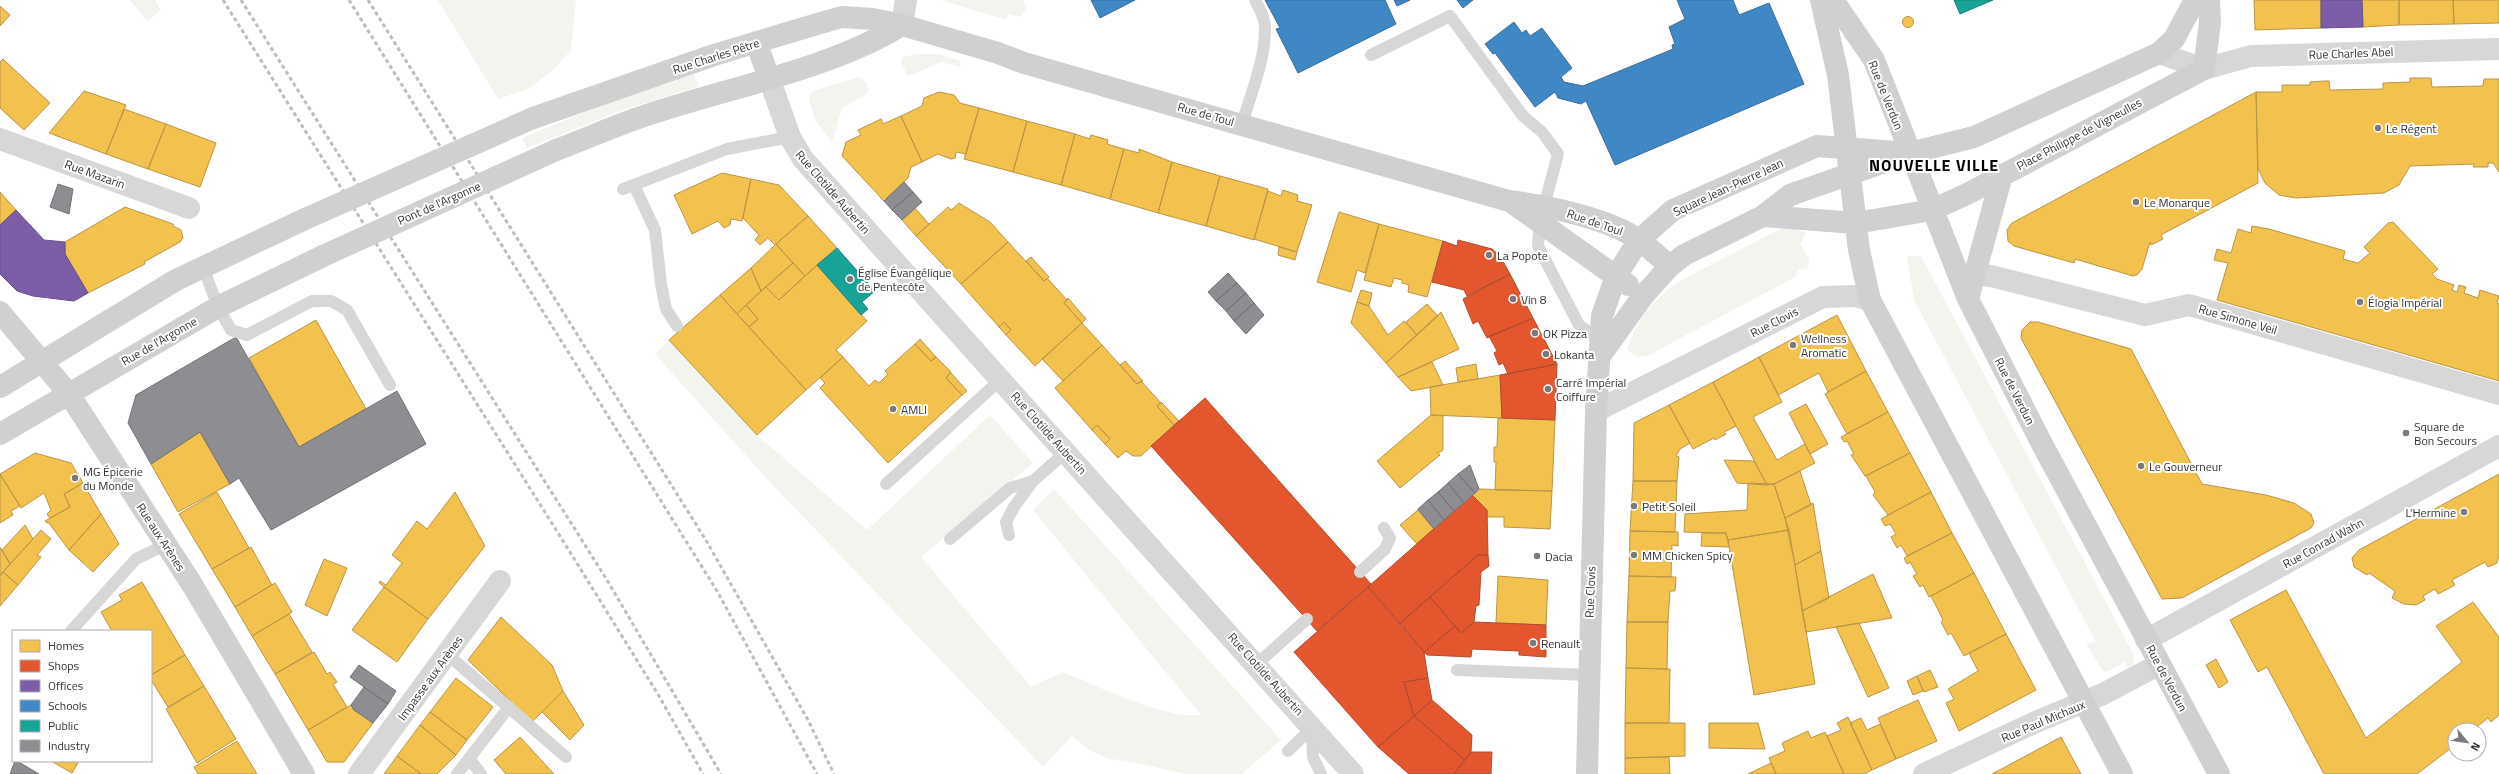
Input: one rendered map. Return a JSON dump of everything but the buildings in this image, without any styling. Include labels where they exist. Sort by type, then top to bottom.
[{"type":"main road","points":[[1821,0],[1838,76],[1859,250],[1870,300],[2122,774]]},
{"type":"main road","name":"Rue de Verdun","points":[[1833,0],[1874,60],[1968,299],[2146,640],[2219,774]]},
{"type":"main road","points":[[1601,348],[1642,296],[1670,266],[1684,255],[1763,216],[1790,195],[1910,153],[1974,137],[2159,52],[2174,39],[2194,0]]},
{"type":"main road","points":[[2204,68],[2210,22],[2208,0]]},
{"type":"main road","name":"Rue Charles Pêtre","points":[[203,267],[305,219],[533,118],[756,42],[842,17],[873,19],[902,25]]},
{"type":"main road","points":[[756,42],[769,78],[879,39],[902,25]]},
{"type":"main road","name":"Rue de Toul","points":[[902,25],[1509,201],[1542,214],[1597,222],[1639,240],[1670,266]]},
{"type":"main road","name":"Place Philippe de Vigneulles","points":[[1932,210],[2002,175],[2204,68]]},
{"type":"main road","name":"Pont de l'Argonne","points":[[323,256],[556,150],[646,115],[769,78]]},
{"type":"main road","name":"Square Jean-Pierre Jean","points":[[1601,348],[1602,316],[1616,276],[1639,240],[1673,210],[1817,146],[1910,153]]},
{"type":"main road","points":[[1968,299],[2002,175]]},
{"type":"main road","points":[[1763,216],[1856,223],[1932,210]]},
{"type":"main road","name":"Rue de Toul","points":[[1542,214],[1642,296]]},
{"type":"main road","name":"Rue de l'Argonne","points":[[0,434],[218,307],[323,256]]},
{"type":"main road","points":[[0,387],[176,280],[203,267]]},
{"type":"main road","name":"Rue aux Arènes","points":[[0,312],[69,394],[165,545],[193,586],[304,774]]},
{"type":"main road","name":"Rue Clovis","points":[[1587,774],[1588,675],[1596,411],[1601,348]]},
{"type":"street","points":[[902,25],[906,0]]},
{"type":"street","name":"Rue Charles Abel","points":[[2204,68],[2251,56],[2499,49]]},
{"type":"street","points":[[2159,52],[2204,68]]},
{"type":"street","name":"Rue Clotilde Aubertin","points":[[769,78],[790,137],[803,159],[1000,380],[1257,664],[1353,774]]},
{"type":"street","name":"Rue Mazarin","points":[[0,139],[189,208]]},
{"type":"street","name":"Rue Simone Veil","points":[[1974,274],[1991,276],[2145,315],[2190,305],[2499,394]]},
{"type":"street","name":"Rue Clovis","points":[[1596,411],[1823,297],[1855,296],[1870,300]]},
{"type":"street","name":"Rue Conrad Wahn","points":[[2146,640],[2499,446]]},
{"type":"street","name":"Impasse aux Arènes","points":[[359,774],[500,581]]},
{"type":"street","name":"Rue Paul Michaux","points":[[1924,774],[2038,721],[2084,703],[2160,664]]},
{"type":"lane","points":[[1242,124],[1258,73],[1264,43],[1265,24],[1255,0]]},
{"type":"lane","points":[[1371,55],[1450,16],[1523,116],[1542,132],[1558,154],[1542,214],[1538,246],[1579,325],[1601,348]]},
{"type":"lane","points":[[677,326],[666,309],[660,284],[655,230],[629,187],[727,149],[790,137]]},
{"type":"lane","points":[[203,267],[218,307],[231,330],[248,335],[312,301],[331,301],[347,310],[390,385]]},
{"type":"lane","points":[[886,484],[1000,380]]},
{"type":"lane","points":[[1009,534],[1006,522],[1033,481],[1066,452]]},
{"type":"lane","points":[[950,539],[1010,488],[1033,481]]},
{"type":"lane","points":[[1360,572],[1385,550],[1390,538],[1384,528]]},
{"type":"lane","points":[[72,630],[136,559],[165,545]]},
{"type":"lane","points":[[1257,664],[1307,619]]},
{"type":"lane","points":[[447,654],[566,757]]},
{"type":"lane","points":[[1457,670],[1588,675]]},
{"type":"lane","points":[[457,774],[509,707]]},
{"type":"lane","points":[[1288,751],[1312,728]]},
{"type":"lane","points":[[1312,728],[1312,757],[1322,774]]},
{"type":"lane","points":[[469,758],[481,774]]},
{"type":"shaded area","points":[[130,0],[155,0],[161,10],[147,21]]},
{"type":"shaded area","points":[[438,0],[576,0],[571,50],[554,69],[529,89],[498,99]]},
{"type":"shaded area","points":[[941,0],[1023,0],[1026,9],[1020,17],[1008,14],[1006,20]]},
{"type":"shaded area","points":[[918,54],[938,54],[961,61],[960,67],[941,62],[910,76],[907,75],[901,62],[903,57]]},
{"type":"shaded area","points":[[694,74],[699,86],[620,111],[527,148],[522,138],[610,102]]},
{"type":"shaded area","points":[[858,77],[866,82],[869,89],[867,94],[842,108],[832,142],[814,118],[809,97],[813,91]]},
{"type":"shaded area","points":[[1782,228],[1796,229],[1806,233],[1800,244],[1809,258],[1808,268],[1798,270],[1795,277],[1647,356],[1638,357],[1627,350],[1635,330],[1646,312],[1667,290],[1676,283]]},
{"type":"shaded area","points":[[1907,256],[1921,256],[2134,655],[2133,665],[2129,670],[2125,662],[2107,672],[2103,671],[2086,644],[2096,642],[1914,300]]},
{"type":"shaded area","points":[[669,340],[757,435],[867,530],[990,415],[1033,463],[921,557],[1031,687],[1063,672],[1132,701],[1170,712],[1187,715],[1201,715],[1033,510],[1054,489],[1281,740],[1242,774],[1185,774],[1142,764],[1106,758],[1088,749],[1072,736],[1043,767],[768,480],[655,354]]},
{"type":"railway","points":[[223,0],[570,552],[659,696],[703,774]]},
{"type":"railway","points":[[241,0],[607,580],[721,774]]},
{"type":"railway","points":[[349,0],[717,591],[817,774]]},
{"type":"railway","points":[[368,0],[707,542],[808,720],[834,774]]},
{"type":"place","name":"Le Régent","points":[[2378,128]]},
{"type":"place","name":"Le Monarque","points":[[2136,202]]},
{"type":"place","name":"La Popote","points":[[1489,255]]},
{"type":"place","name":"Église Évangélique de Pentecôte","points":[[850,279]]},
{"type":"place","name":"Vin 8","points":[[1513,299]]},
{"type":"place","name":"Élogia Impérial","points":[[2360,302]]},
{"type":"place","name":"OK Pizza","points":[[1535,333]]},
{"type":"place","name":"Wellness Aromatic","points":[[1793,345]]},
{"type":"place","name":"Lokanta","points":[[1546,354]]},
{"type":"place","name":"Carré Impérial Coiffure","points":[[1548,389]]},
{"type":"place","name":"AMLI","points":[[893,409]]},
{"type":"place","name":"Square de Bon Secours","points":[[2406,433]]},
{"type":"place","name":"Le Gouverneur","points":[[2141,466]]},
{"type":"place","name":"MG Épicerie du Monde","points":[[75,478]]},
{"type":"place","name":"Petit Soleil","points":[[1634,506]]},
{"type":"place","name":"L'Hermine","points":[[2464,512]]},
{"type":"place","name":"MM Chicken Spicy","points":[[1634,555]]},
{"type":"place","name":"Dacia","points":[[1537,556]]},
{"type":"place","name":"Renault","points":[[1533,643]]},
{"type":"district","name":"NOUVELLE VILLE","points":[[1934,165]]}]
